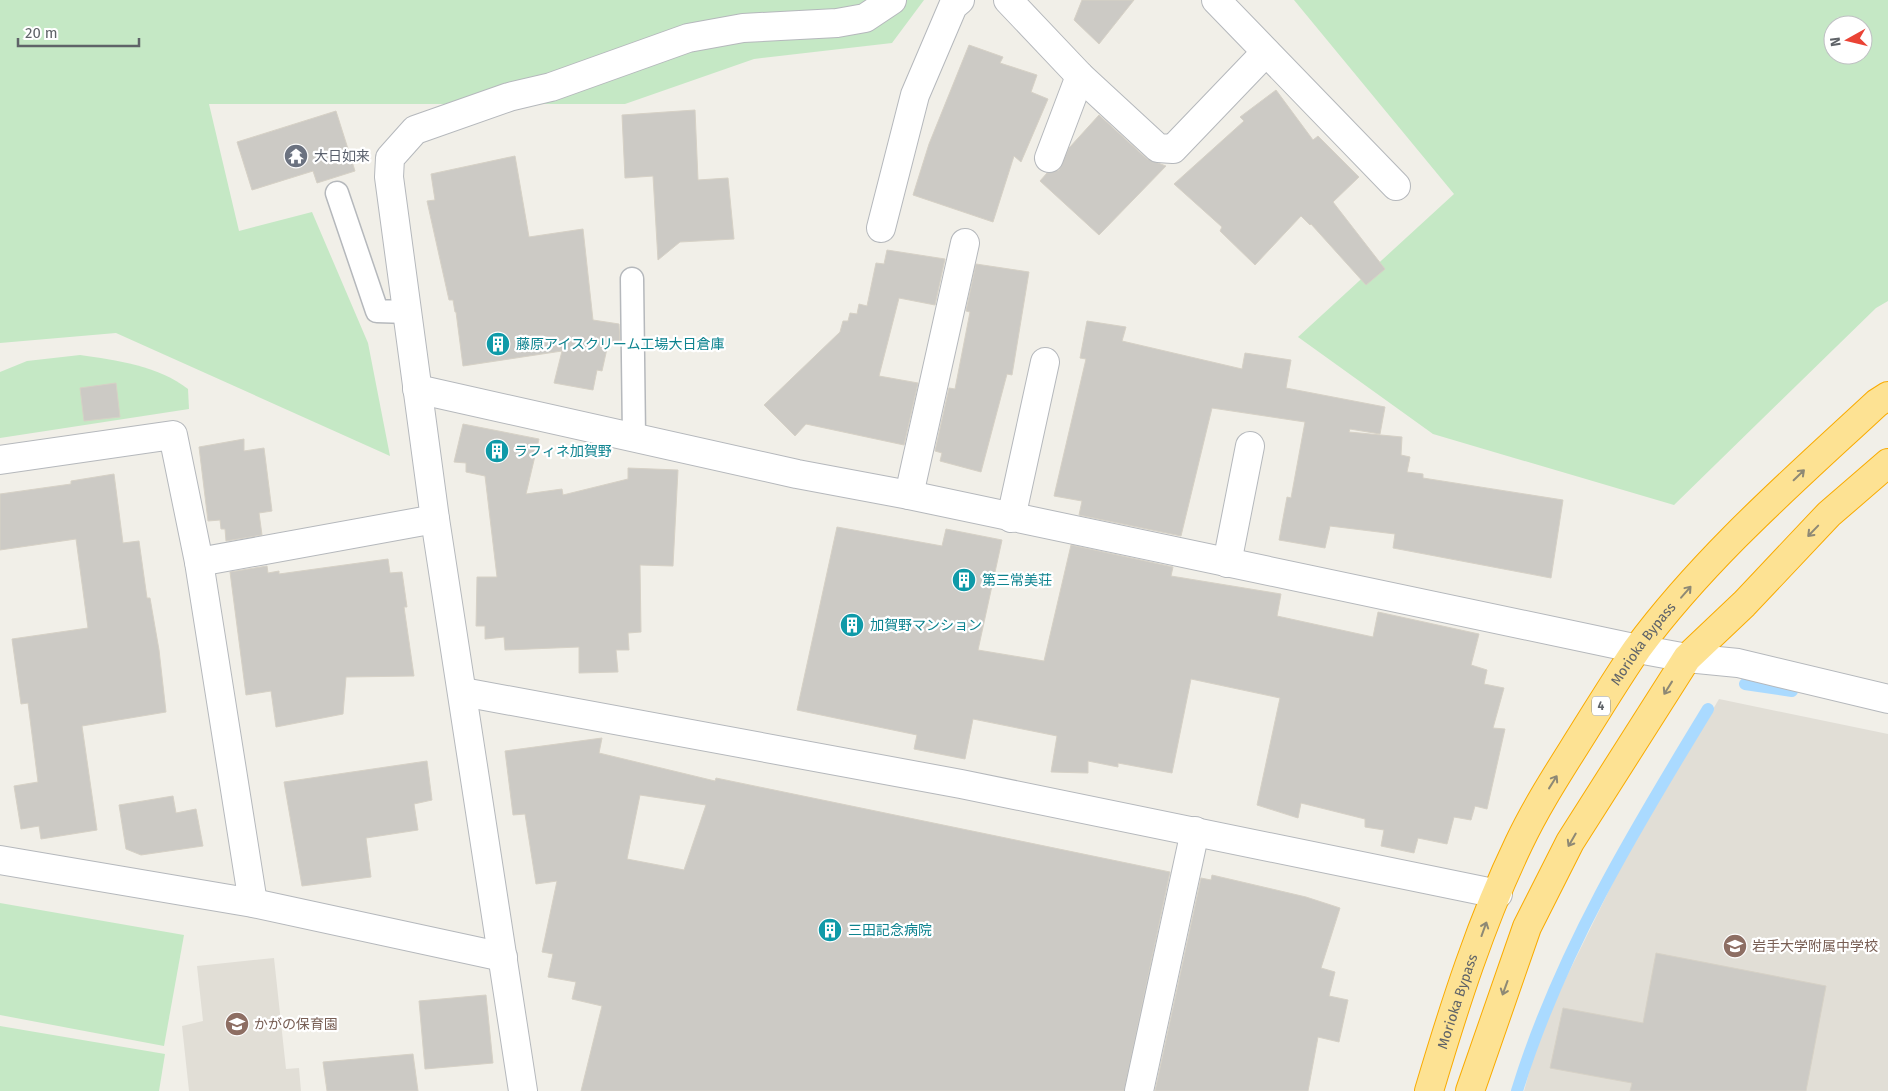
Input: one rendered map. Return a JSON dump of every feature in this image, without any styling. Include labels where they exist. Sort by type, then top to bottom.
[{"type":"highway","name":"Morioka Bypass","points":[[1429,1091],[1451,1016],[1519,843],[1546,793],[1638,649],[1686,590],[1732,542],[1801,474],[1877,403],[1888,396]]},
{"type":"highway","points":[[1470,1091],[1527,927],[1570,842],[1687,658],[1744,604],[1829,514],[1888,463]]},
{"type":"street","points":[[523,1091],[435,519],[389,177],[390,158],[416,130],[509,97],[551,87],[688,38],[743,28],[837,23],[865,18],[892,0]]},
{"type":"street","points":[[881,228],[915,96],[953,6],[960,0]]},
{"type":"street","points":[[1008,0],[1080,76],[1158,148],[1173,149],[1266,52]]},
{"type":"street","points":[[1216,0],[1396,186]]},
{"type":"street","points":[[1049,158],[1080,76]]},
{"type":"street","points":[[909,495],[965,243]]},
{"type":"street","points":[[1011,518],[1045,362]]},
{"type":"street","points":[[417,389],[796,474],[909,495],[1638,649],[1687,658],[1738,663],[1888,699]]},
{"type":"street","points":[[0,460],[173,435],[199,562],[253,903]]},
{"type":"street","points":[[1227,563],[1250,446]]},
{"type":"street","points":[[199,562],[435,519]]},
{"type":"street","points":[[463,692],[962,784],[1498,894]]},
{"type":"street","points":[[1139,1091],[1195,831]]},
{"type":"street","points":[[0,860],[253,903],[503,957]]},
{"type":"lane","points":[[337,193],[377,311],[407,312]]},
{"type":"lane","points":[[632,279],[634,438]]},
{"type":"shaded area","name":"岩手大学附属中学校","points":[[1719,699],[1888,734],[1888,1091],[1524,1091],[1541,1029],[1622,864]]},
{"type":"shaded area","name":"かがの保育園","points":[[274,958],[286,1069],[299,1068],[301,1091],[189,1091],[182,1026],[203,1021],[197,966]]},
{"type":"green space","points":[[0,0],[924,0],[892,43],[754,59],[625,104],[209,104],[239,231],[312,212],[368,343],[390,456],[116,333],[0,343]]},
{"type":"green space","points":[[1294,0],[1888,0],[1888,301],[1876,308],[1674,505],[1433,434],[1298,337],[1454,194]]},
{"type":"green space","points":[[80,355],[137,365],[177,381],[188,389],[189,409],[0,438],[0,372],[27,361]]},
{"type":"green space","points":[[0,903],[184,935],[164,1046],[0,1015]]},
{"type":"green space","points":[[0,1026],[165,1054],[159,1091],[0,1091]]},
{"type":"building","points":[[1082,0],[1134,0],[1099,44],[1074,20]]},
{"type":"building","points":[[969,45],[1003,57],[1000,63],[1037,75],[1031,92],[1048,99],[1021,162],[1014,156],[993,222],[913,195],[929,144]]},
{"type":"building","points":[[1276,90],[1313,140],[1318,136],[1359,177],[1333,202],[1385,269],[1366,285],[1311,224],[1301,216],[1255,265],[1220,231],[1222,227],[1174,184],[1244,121],[1240,117]]},
{"type":"building","points":[[695,110],[698,180],[728,178],[734,239],[680,242],[658,260],[653,176],[625,178],[622,115]]},
{"type":"building","name":"大日如来","points":[[336,111],[355,171],[317,183],[313,171],[252,190],[237,142]]},
{"type":"building","points":[[1099,115],[1147,159],[1166,166],[1099,235],[1040,181],[1047,173],[1059,170],[1069,148]]},
{"type":"building","points":[[515,156],[529,237],[583,229],[593,320],[619,324],[620,342],[608,344],[602,371],[597,370],[593,390],[554,383],[562,351],[463,366],[456,312],[453,300],[449,300],[427,201],[435,200],[431,174]]},
{"type":"building","points":[[887,250],[945,259],[935,305],[899,298],[879,376],[918,383],[904,445],[806,424],[795,436],[764,405],[840,332],[843,321],[848,321],[850,313],[857,314],[859,304],[867,306],[876,263],[884,264]]},
{"type":"building","points":[[976,264],[1029,272],[1012,375],[1007,374],[981,472],[940,461],[942,453],[935,451],[949,388],[955,389],[970,312],[966,311]]},
{"type":"building","points":[[1087,321],[1126,327],[1122,341],[1242,369],[1245,353],[1291,360],[1286,388],[1385,407],[1380,434],[1350,429],[1349,432],[1402,437],[1401,455],[1410,457],[1407,472],[1423,474],[1423,478],[1563,500],[1551,578],[1393,548],[1395,534],[1330,526],[1325,548],[1279,540],[1287,497],[1291,498],[1305,422],[1212,408],[1181,536],[1079,515],[1082,501],[1054,496],[1086,359],[1080,358]]},
{"type":"building","points":[[116,383],[120,417],[84,421],[80,388]]},
{"type":"building","points":[[463,424],[539,439],[526,494],[562,489],[563,495],[628,479],[628,468],[678,470],[673,566],[640,565],[641,632],[628,633],[629,650],[616,650],[618,672],[579,673],[579,647],[505,650],[504,637],[485,639],[485,626],[476,626],[477,577],[497,577],[485,476],[466,472],[466,463],[454,462]]},
{"type":"building","points":[[244,439],[244,451],[264,448],[272,511],[259,513],[262,535],[226,541],[225,529],[221,529],[220,520],[208,521],[199,447]]},
{"type":"building","points":[[114,474],[123,543],[139,541],[147,598],[150,598],[159,650],[166,712],[82,726],[97,830],[41,839],[39,826],[21,829],[14,786],[38,782],[28,703],[21,704],[12,639],[88,628],[76,539],[0,550],[0,494],[71,484],[71,481]]},
{"type":"building","points":[[837,527],[942,546],[946,529],[1002,540],[978,650],[1044,661],[1071,545],[1173,567],[1171,576],[1281,594],[1277,616],[1373,637],[1378,612],[1479,634],[1471,665],[1487,670],[1484,684],[1504,688],[1493,728],[1505,729],[1487,809],[1475,806],[1471,820],[1454,817],[1447,844],[1418,838],[1414,853],[1381,846],[1384,830],[1365,827],[1365,819],[1301,803],[1298,818],[1257,805],[1280,698],[1191,679],[1172,773],[1118,763],[1118,767],[1088,761],[1088,773],[1051,772],[1057,736],[973,719],[965,759],[914,749],[917,735],[797,710]]},
{"type":"building","points":[[388,559],[390,573],[402,572],[407,607],[404,607],[414,676],[346,677],[343,714],[276,727],[271,691],[246,695],[230,572],[267,566],[268,573],[279,571],[279,574]]},
{"type":"building","name":"三田記念病院","points":[[602,738],[599,753],[715,781],[716,778],[1170,872],[1124,1091],[581,1091],[602,1006],[572,999],[576,982],[548,977],[553,954],[542,952],[557,881],[536,884],[525,814],[513,815],[505,751]],"holes":[[[640,795],[706,805],[684,870],[627,859]]]},
{"type":"building","points":[[427,761],[432,800],[414,804],[418,830],[366,838],[371,877],[302,886],[284,782]]},
{"type":"building","points":[[173,796],[176,813],[196,809],[203,846],[141,855],[126,849],[119,805]]},
{"type":"building","points":[[1212,875],[1306,897],[1340,908],[1321,968],[1335,972],[1329,996],[1348,1000],[1339,1042],[1318,1037],[1308,1091],[1155,1091],[1201,878],[1211,880]]},
{"type":"building","points":[[1656,953],[1826,986],[1806,1091],[1630,1091],[1632,1083],[1550,1068],[1563,1008],[1643,1023]]},
{"type":"building","points":[[486,995],[493,1063],[425,1069],[419,1001]]},
{"type":"building","points":[[413,1054],[418,1091],[327,1091],[323,1062]]},
{"type":"waterway","points":[[1745,684],[1792,691]]},
{"type":"waterway","points":[[1517,1091],[1534,1040],[1576,942],[1626,847],[1708,709]]},
{"type":"place","name":"大日如来","points":[[296,156]]},
{"type":"place","name":"藤原アイスクリーム工場大日倉庫","points":[[498,344]]},
{"type":"place","name":"ラフィネ加賀野","points":[[497,451]]},
{"type":"place","name":"第三常美荘","points":[[964,580]]},
{"type":"place","name":"加賀野マンション","points":[[852,625]]},
{"type":"place","name":"三田記念病院","points":[[830,930]]},
{"type":"place","name":"岩手大学附属中学校","points":[[1735,946]]},
{"type":"place","name":"かがの保育園","points":[[237,1024]]}]
